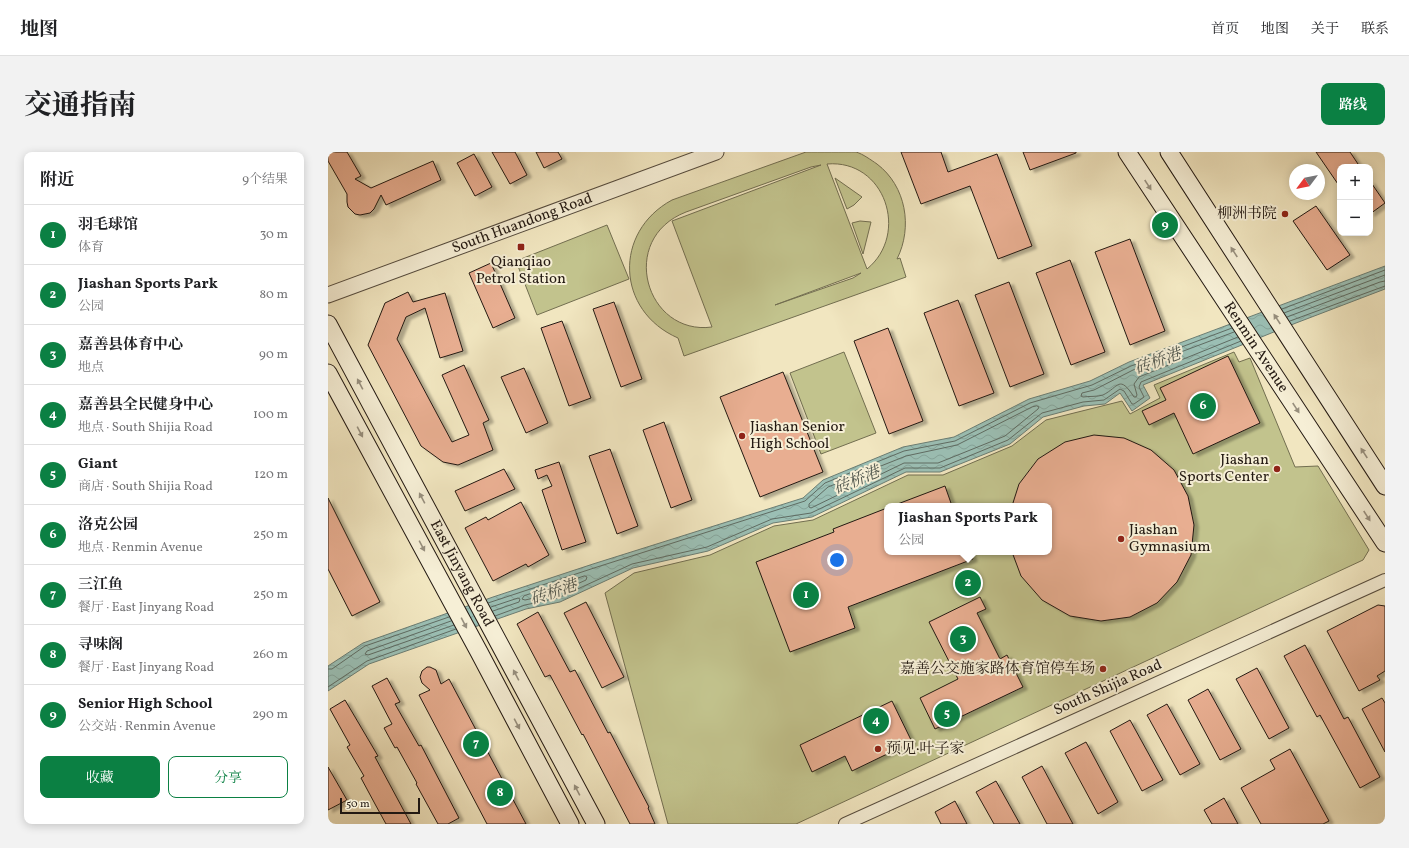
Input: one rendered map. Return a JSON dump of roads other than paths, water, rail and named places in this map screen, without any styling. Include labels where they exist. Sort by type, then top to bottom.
[{"type":"main road","name":"Renmin Avenue","points":[[1127,152],[1385,543]]},
{"type":"main road","points":[[1169,152],[1385,486]]},
{"type":"main road","name":"East Jinyang Road","points":[[328,324],[596,824]]},
{"type":"main road","name":"East Jinyang Road","points":[[328,373],[570,824]]},
{"type":"street","name":"South Huandong Road","points":[[328,295],[716,152]]},
{"type":"street","name":"South Shijia Road","points":[[845,824],[1385,580]]},
{"type":"water","name":"砖桥港","points":[[1385,266],[1385,289],[1296,323],[1143,385],[1150,398],[1132,411],[1120,393],[1105,404],[1084,406],[1043,417],[1010,444],[940,472],[906,472],[812,517],[773,523],[708,551],[633,568],[560,602],[526,609],[369,664],[328,691],[328,666],[363,643],[493,597],[593,564],[803,498],[823,480],[903,447],[954,437],[1029,399],[1090,381],[1129,362]]},
{"type":"place","name":"柳洲书院","points":[[1285,214]]},
{"type":"place","name":"Senior High School","points":[[1165,225]]},
{"type":"place","name":"Qianqiao Petrol Station","points":[[521,247]]},
{"type":"place","name":"洛克公园","points":[[1203,406]]},
{"type":"place","name":"Jiashan Senior High School","points":[[742,436]]},
{"type":"place","name":"Jiashan Sports Center","points":[[1277,469]]},
{"type":"place","name":"Jiashan Gymnasium","points":[[1121,539]]},
{"type":"place","name":"Jiashan Sports Park","points":[[968,583]]},
{"type":"place","name":"羽毛球馆","points":[[806,595]]},
{"type":"place","name":"嘉善县体育中心","points":[[963,639]]},
{"type":"place","name":"嘉善公交施家路体育馆停车场","points":[[1103,669]]},
{"type":"place","name":"Giant","points":[[947,714]]},
{"type":"place","name":"嘉善县全民健身中心","points":[[876,721]]},
{"type":"place","name":"三江鱼","points":[[476,744]]},
{"type":"place","name":"预见·叶子家","points":[[878,749]]},
{"type":"place","name":"寻味阁","points":[[500,793]]}]
